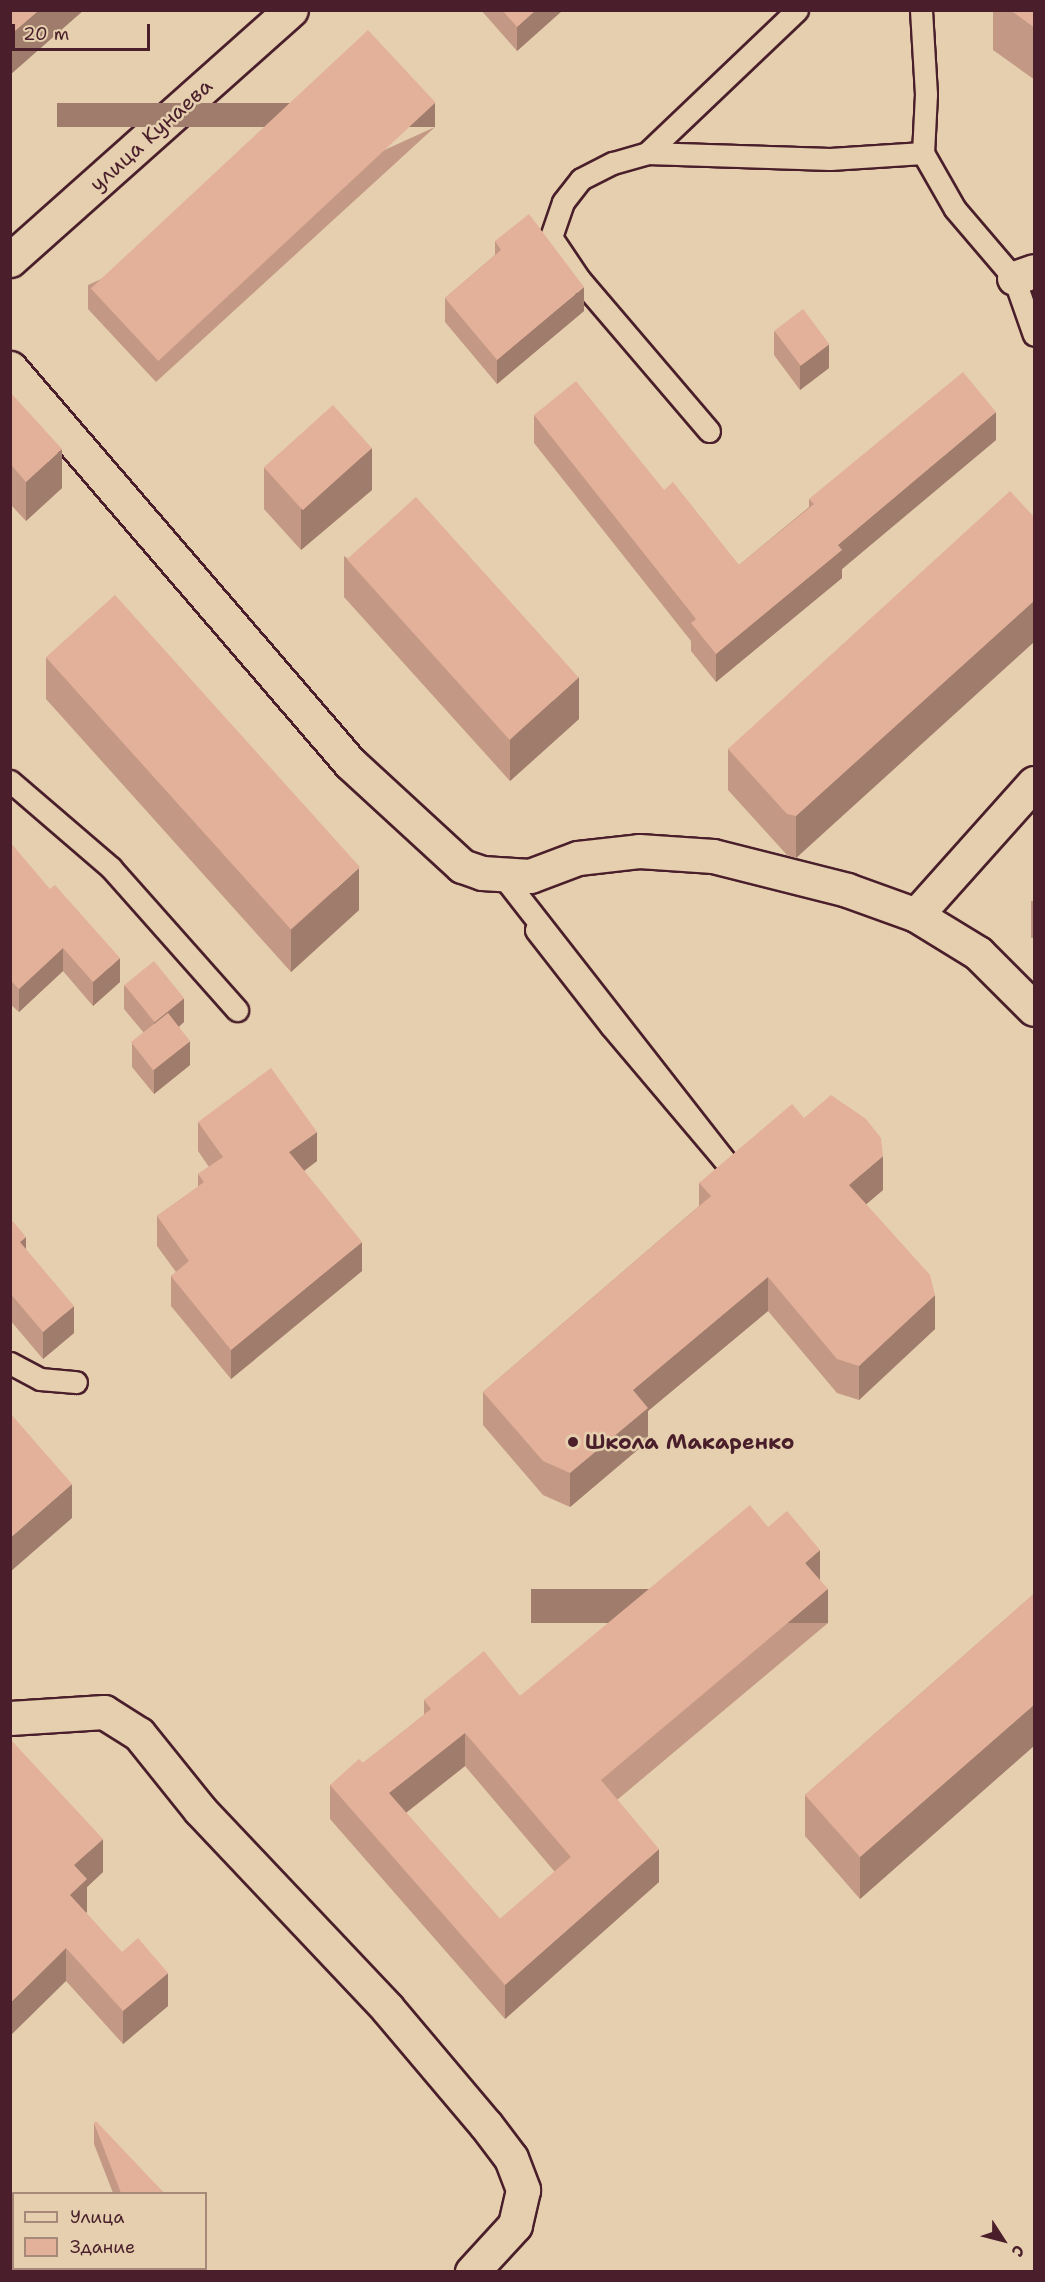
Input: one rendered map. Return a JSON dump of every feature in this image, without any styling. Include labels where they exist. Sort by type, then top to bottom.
[{"type":"street","name":"улица Кунаева","points":[[10,260],[291,10]]},
{"type":"street","points":[[10,368],[350,763],[462,866],[501,874],[530,876],[578,858],[639,852],[713,856],[847,890],[916,915],[978,953],[1035,1009]]},
{"type":"street","points":[[916,915],[1035,783]]},
{"type":"street","points":[[10,1718],[104,1712],[139,1734],[200,1810],[387,2008],[486,2125],[511,2158],[523,2190],[515,2225],[472,2271]]},
{"type":"lane","points":[[647,153],[797,10]]},
{"type":"lane","points":[[921,10],[926,94],[922,153],[955,209],[1024,275],[1035,335]]},
{"type":"lane","points":[[709,431],[580,280],[551,237],[563,202],[581,179],[613,163],[647,153],[830,159],[922,153]]},
{"type":"lane","points":[[10,781],[111,868],[237,1010]]},
{"type":"lane","points":[[501,874],[731,1168],[611,1026],[536,930]]},
{"type":"lane","points":[[10,1363],[40,1379],[76,1382]]},
{"type":"building","points":[[10,10],[39,10],[10,35]]},
{"type":"building","points":[[502,10],[536,10],[517,27]]},
{"type":"building","points":[[1010,10],[1035,10],[1035,28]]},
{"type":"building","points":[[368,30],[436,102],[158,361],[91,288]]},
{"type":"building","points":[[529,214],[584,287],[497,360],[445,298],[501,250],[495,241]]},
{"type":"building","points":[[803,309],[829,344],[801,366],[774,331]]},
{"type":"building","points":[[963,372],[996,412],[838,545],[842,550],[716,654],[691,623],[696,619],[534,415],[576,381],[664,490],[673,482],[739,565],[814,504],[809,499]]},
{"type":"building","points":[[10,392],[62,449],[26,482],[12,466],[10,467]]},
{"type":"building","points":[[333,405],[372,448],[303,510],[264,467]]},
{"type":"building","points":[[1010,491],[1035,518],[1035,600],[796,816],[787,814],[728,749]]},
{"type":"building","points":[[416,497],[579,678],[509,740],[347,559]]},
{"type":"building","points":[[115,595],[360,867],[291,929],[46,657]]},
{"type":"building","points":[[10,842],[50,889],[55,885],[120,958],[93,982],[63,948],[19,989],[10,980]]},
{"type":"building","points":[[154,961],[184,998],[155,1022],[124,985]]},
{"type":"building","points":[[168,1013],[190,1041],[153,1070],[131,1042]]},
{"type":"building","points":[[271,1068],[317,1132],[289,1152],[362,1242],[231,1350],[171,1276],[189,1261],[157,1216],[204,1182],[198,1174],[223,1157],[198,1122]]},
{"type":"building","points":[[831,1095],[866,1119],[881,1138],[883,1156],[849,1185],[930,1275],[935,1295],[859,1366],[837,1359],[768,1277],[633,1390],[648,1408],[570,1473],[543,1461],[483,1392],[711,1196],[699,1183],[792,1104],[804,1118]]},
{"type":"building","points":[[10,1218],[26,1237],[20,1242],[74,1306],[43,1332],[10,1293]]},
{"type":"building","points":[[10,1413],[72,1484],[10,1538]]},
{"type":"building","points":[[750,1505],[768,1527],[787,1511],[820,1550],[805,1563],[828,1589],[601,1780],[659,1849],[505,1985],[330,1785],[359,1759],[363,1763],[431,1709],[424,1700],[484,1651],[520,1696]],"holes":[[[465,1733],[571,1857],[500,1919],[389,1793]]]},
{"type":"building","points":[[1035,1593],[1035,1704],[860,1857],[805,1795]]},
{"type":"building","points":[[12,1741],[103,1839],[74,1865],[87,1879],[70,1895],[122,1952],[138,1938],[168,1973],[123,2011],[66,1948],[10,2003],[10,1742]]},
{"type":"building","points":[[96,2121],[163,2192],[121,2192],[94,2123]]},
{"type":"place","name":"Школа Макаренко","points":[[573,1442]]}]
